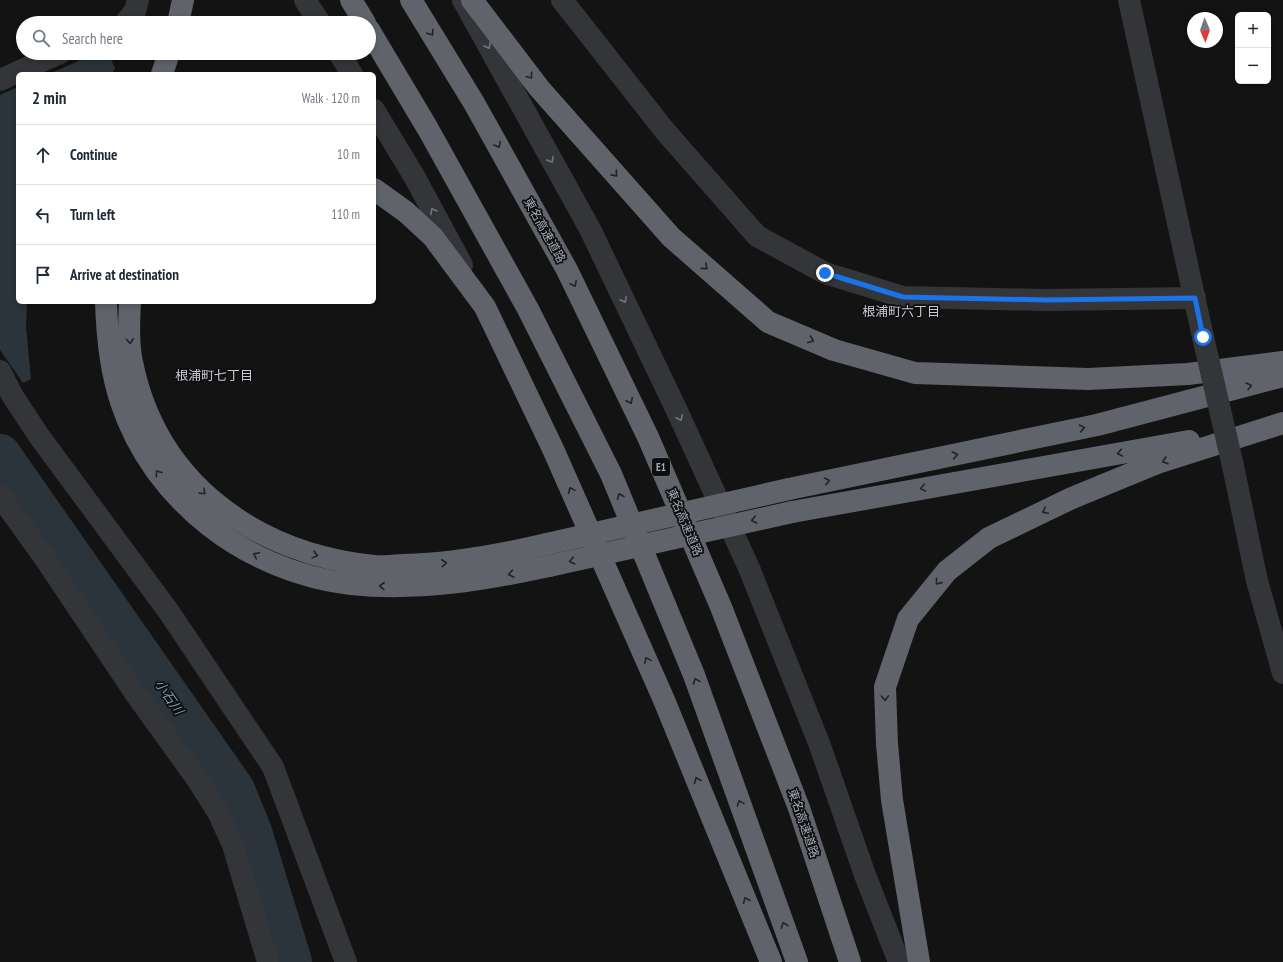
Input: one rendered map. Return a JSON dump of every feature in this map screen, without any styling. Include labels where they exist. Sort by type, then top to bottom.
[{"type":"highway","points":[[180,16],[184,0]]},
{"type":"highway","points":[[351,0],[361,16]]},
{"type":"highway","name":"東名高速道路","points":[[411,0],[474,103],[567,270],[648,437],[721,607],[793,793],[850,962]]},
{"type":"highway","points":[[472,0],[539,88],[671,237],[768,322],[834,350],[915,373],[1088,379],[1188,374],[1283,362]]},
{"type":"highway","points":[[376,42],[428,129],[528,309],[611,474],[694,675],[797,962]]},
{"type":"highway","points":[[163,72],[167,60]]},
{"type":"highway","points":[[376,190],[406,212],[433,237],[485,307],[553,448],[664,700],[771,962]]},
{"type":"highway","points":[[106,304],[109,350],[113,377],[129,424],[158,473],[177,496],[219,534],[244,549],[296,572],[331,580],[381,586],[410,586],[480,580],[792,512],[1276,425]]},
{"type":"highway","points":[[130,304],[129,326],[131,361],[140,393],[153,426],[170,453],[188,477],[214,502],[240,523],[305,553],[334,560],[376,566],[422,565],[464,561],[548,544],[789,489],[1097,425],[1283,376]]},
{"type":"highway","points":[[919,962],[892,800],[885,694],[885,687],[908,619],[947,571],[990,538],[1072,498],[1157,464],[1276,425]]},
{"type":"street","points":[[131,16],[135,11],[138,0]]},
{"type":"street","points":[[305,0],[315,16]]},
{"type":"street","points":[[463,0],[590,229],[746,561],[819,743],[865,875],[899,962]]},
{"type":"street","points":[[562,0],[665,131],[757,236],[825,273],[903,297],[1046,300],[1195,298]]},
{"type":"street","points":[[1129,0],[1233,466],[1257,581],[1282,662]]},
{"type":"street","points":[[18,72],[44,60]]},
{"type":"street","points":[[343,60],[351,72]]},
{"type":"street","points":[[0,80],[16,73]]},
{"type":"street","points":[[376,113],[414,176],[485,307]]},
{"type":"street","points":[[0,371],[12,395],[39,436],[169,612],[273,767],[346,962]]},
{"type":"street","points":[[0,496],[44,557],[135,693],[197,779],[218,812],[233,845],[268,962]]},
{"type":"shaded area","points":[[81,60],[111,60],[115,68],[113,72],[54,72]]},
{"type":"shaded area","points":[[16,88],[16,304],[27,304],[26,327],[31,379],[23,383],[0,350],[0,95]]},
{"type":"waterway","name":"小石川","points":[[0,455],[234,790],[251,832],[291,962]]},
{"type":"district","name":"根浦町六丁目","points":[[901,311]]},
{"type":"district","name":"根浦町七丁目","points":[[214,375]]},
{"type":"route","points":[[825,273],[903,297],[1046,300],[1195,298],[1203,337]]}]
